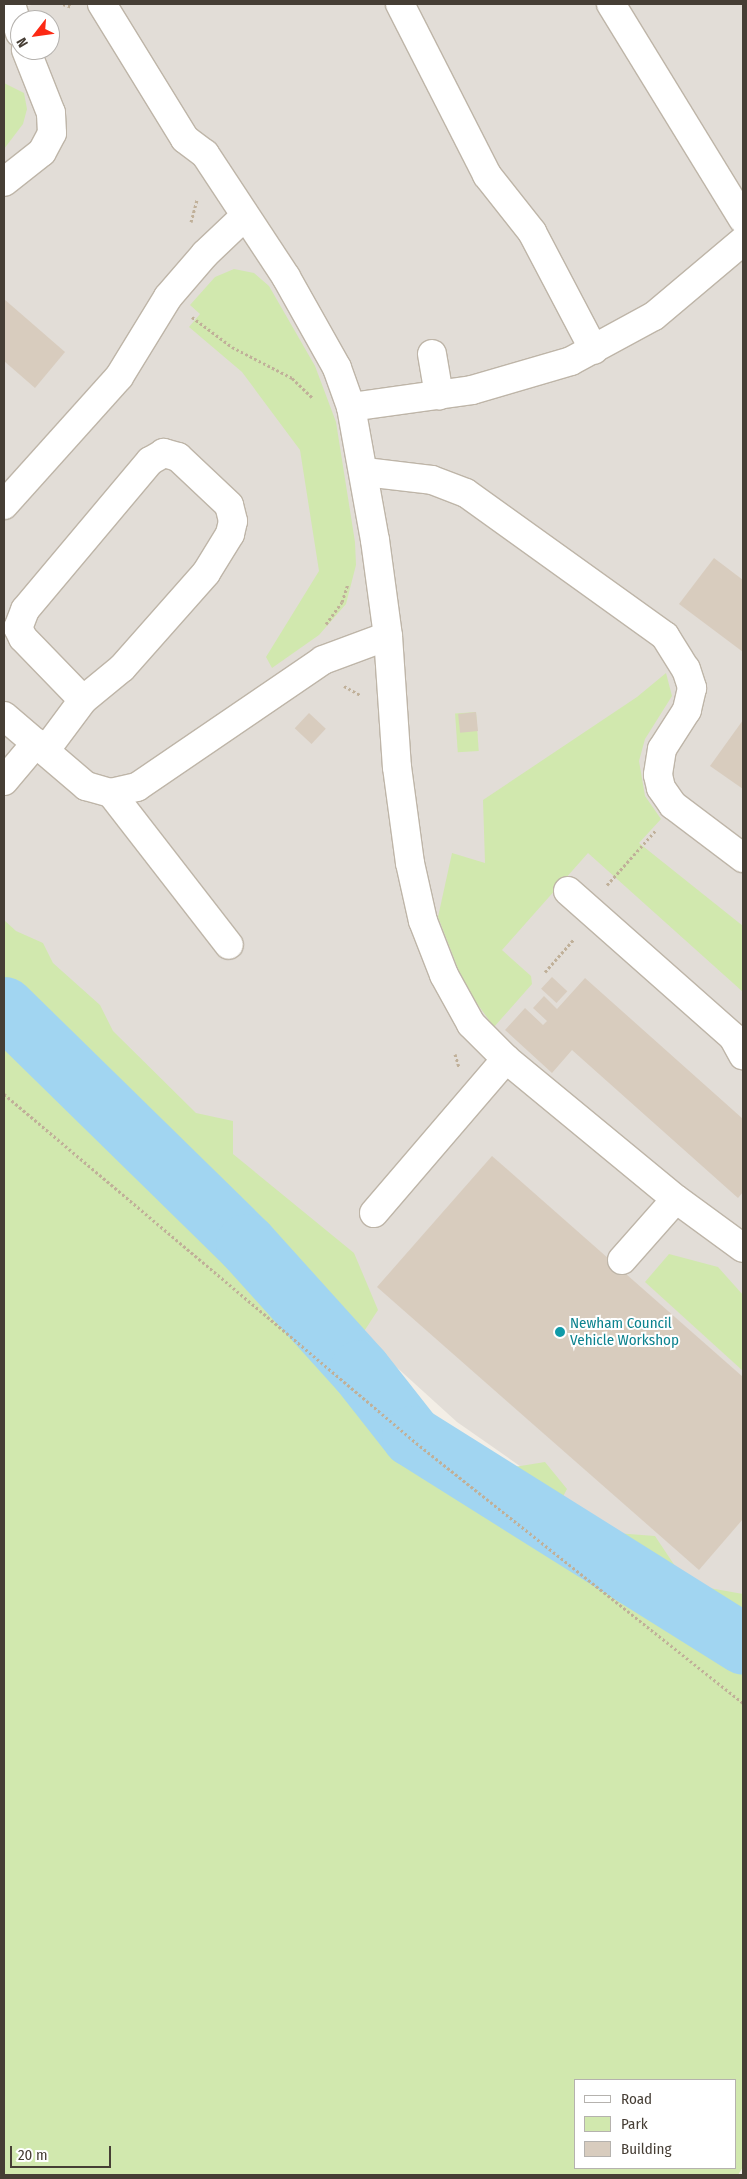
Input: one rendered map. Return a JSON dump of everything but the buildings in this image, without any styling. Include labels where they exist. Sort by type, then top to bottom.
[{"type":"street","points":[[102,4],[185,139],[205,154]]},
{"type":"street","points":[[121,4],[199,131],[205,154],[318,329],[337,368],[351,407],[365,472],[388,636],[397,767],[410,863],[423,921],[444,975],[471,1024],[506,1060],[676,1199],[743,1248]]},
{"type":"street","points":[[400,4],[487,175],[532,232],[594,350]]},
{"type":"street","points":[[610,4],[743,219]]},
{"type":"street","points":[[4,182],[42,152],[52,133],[51,113],[30,60]]},
{"type":"street","points":[[4,505],[119,376],[168,298],[205,254],[245,216]]},
{"type":"street","points":[[351,407],[439,396],[525,377],[594,350],[654,316],[743,241]]},
{"type":"street","points":[[432,354],[439,396]]},
{"type":"street","points":[[4,781],[40,747],[83,700],[122,668],[200,580],[230,534],[233,521],[229,505],[178,457],[164,452],[150,461],[25,610],[18,628],[23,638],[83,700]]},
{"type":"street","points":[[365,472],[432,480],[466,493],[665,636],[686,669],[692,688],[687,710],[662,749],[658,775],[661,788],[673,805],[743,858]]},
{"type":"street","points":[[4,716],[86,786],[111,793],[138,786],[323,660],[388,636]]},
{"type":"street","points":[[111,793],[229,944]]},
{"type":"street","points":[[568,891],[734,1037],[743,1055]]},
{"type":"street","points":[[374,1213],[506,1060]]},
{"type":"street","points":[[622,1260],[676,1199]]},
{"type":"path","points":[[188,314],[232,347],[292,378],[317,403]]},
{"type":"path","points":[[322,628],[342,602],[350,578]]},
{"type":"path","points":[[614,878],[629,861]]},
{"type":"path","points":[[4,1094],[420,1446],[743,1703]]},
{"type":"shaded area","points":[[35,4],[743,4],[743,1622],[457,1422],[4,1011],[4,13],[10,11],[10,60],[60,60],[60,10],[14,10]]},
{"type":"green space","points":[[4,83],[24,93],[27,109],[23,124],[4,149]]},
{"type":"green space","points":[[234,269],[254,273],[269,286],[315,366],[336,422],[355,542],[356,565],[346,604],[319,635],[272,668],[266,657],[319,571],[300,450],[242,372],[189,327],[200,314],[190,305],[215,277]]},
{"type":"green space","points":[[666,673],[672,696],[645,739],[639,761],[645,796],[661,819],[639,843],[743,926],[743,992],[588,853],[502,950],[531,976],[532,984],[494,1027],[465,987],[438,917],[452,853],[485,863],[483,800],[637,697]]},
{"type":"green space","points":[[476,712],[479,751],[458,752],[455,713]]},
{"type":"green space","points":[[4,920],[16,931],[43,943],[53,963],[100,1005],[113,1031],[196,1113],[233,1121],[233,1154],[354,1253],[378,1310],[361,1336],[403,1397],[495,1470],[545,1462],[567,1489],[557,1508],[602,1532],[655,1536],[687,1584],[743,1594],[743,2167],[738,2175],[4,2175]]},
{"type":"green space","points":[[669,1254],[718,1267],[743,1295],[743,1371],[645,1282]]},
{"type":"waterway","points":[[4,1007],[246,1244],[360,1370],[412,1436],[743,1644]]},
{"type":"place","name":"Newham Council Vehicle Workshop","points":[[560,1332]]}]
